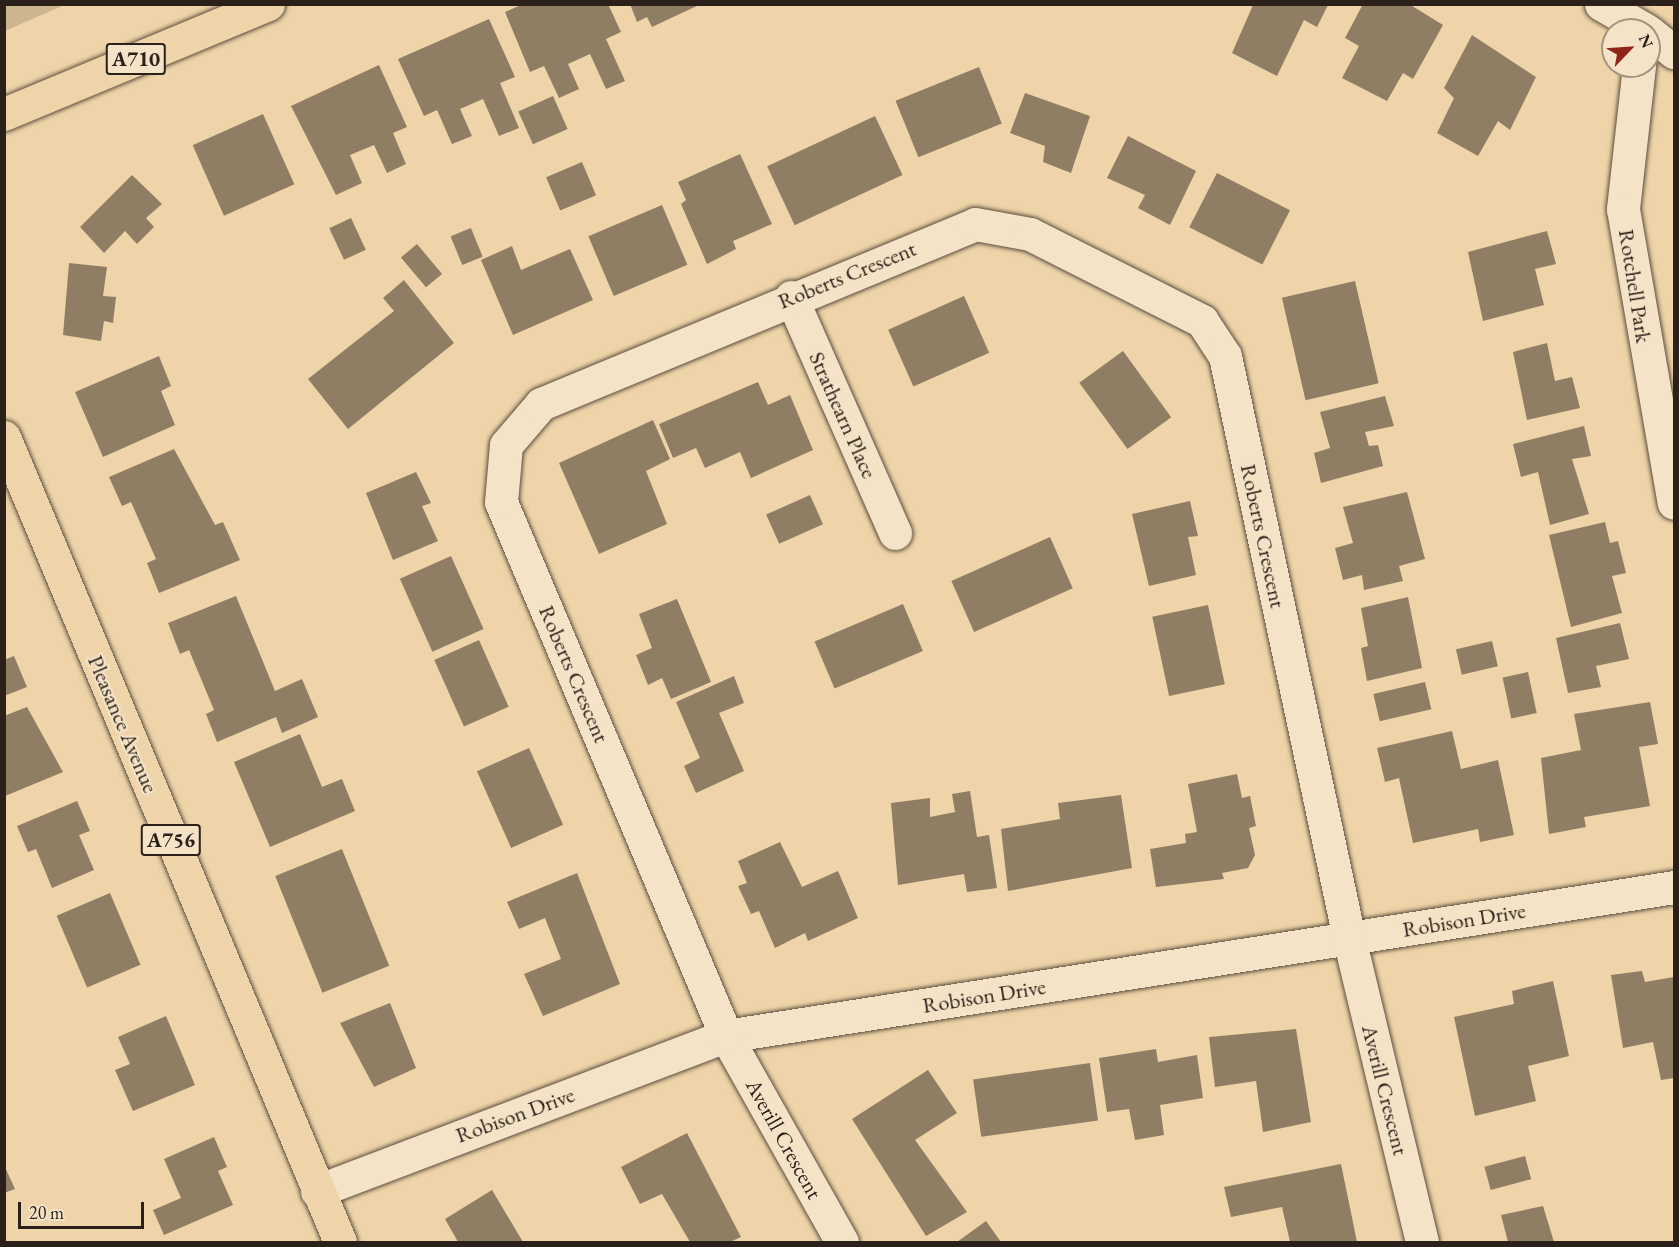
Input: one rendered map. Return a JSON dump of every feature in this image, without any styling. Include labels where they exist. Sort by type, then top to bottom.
[{"type":"main road","name":"A710","points":[[4,114],[268,4]]},
{"type":"main road","name":"Pleasance Avenue","points":[[4,437],[316,1191],[340,1242]]},
{"type":"street","points":[[1601,4],[1625,18]]},
{"type":"street","points":[[1661,42],[1674,52]]},
{"type":"street","name":"Rotchell Park","points":[[1638,78],[1623,209],[1674,503]]},
{"type":"street","name":"Roberts Crescent","points":[[726,1036],[501,502],[506,446],[541,404],[791,297],[975,224],[1030,234],[1202,321],[1225,356],[1349,938]]},
{"type":"street","name":"Strathearn Place","points":[[791,297],[895,533]]},
{"type":"street","name":"Robison Drive","points":[[316,1191],[726,1036],[1674,887]]},
{"type":"street","name":"Averill Crescent","points":[[1349,938],[1422,1242]]},
{"type":"street","name":"Averill Crescent","points":[[726,1036],[842,1242]]},
{"type":"shaded area","points":[[5,4],[64,4],[64,5],[5,31]]},
{"type":"building","points":[[523,4],[608,4],[621,32],[606,39],[625,81],[606,89],[590,54],[568,64],[579,89],[559,98],[544,66],[530,72],[505,12]]},
{"type":"building","points":[[630,4],[701,4],[652,27],[647,17],[637,22]]},
{"type":"building","points":[[1363,4],[1409,4],[1443,25],[1413,79],[1403,73],[1387,101],[1342,78],[1359,46],[1345,38]]},
{"type":"building","points":[[1253,5],[1328,5],[1317,27],[1304,20],[1277,76],[1232,53]]},
{"type":"building","points":[[489,19],[515,77],[500,83],[519,128],[499,136],[483,99],[460,109],[472,136],[452,144],[437,110],[424,116],[398,59]]},
{"type":"building","points":[[1472,35],[1536,77],[1510,130],[1498,121],[1478,156],[1437,133],[1454,98],[1444,88]]},
{"type":"building","points":[[379,65],[407,127],[393,133],[406,164],[387,173],[374,145],[350,155],[362,183],[336,195],[291,106]]},
{"type":"building","points":[[979,67],[1002,124],[918,157],[896,101]]},
{"type":"building","points":[[1025,93],[1090,116],[1071,173],[1043,162],[1045,146],[1010,133]]},
{"type":"building","points":[[553,96],[568,129],[533,144],[518,111]]},
{"type":"building","points":[[263,114],[294,184],[224,216],[193,145]]},
{"type":"building","points":[[875,116],[902,175],[795,225],[767,166]]},
{"type":"building","points":[[1128,136],[1196,171],[1170,225],[1138,208],[1145,195],[1107,178]]},
{"type":"building","points":[[740,154],[772,224],[733,241],[736,249],[707,264],[681,204],[686,200],[678,182]]},
{"type":"building","points":[[582,162],[596,195],[560,210],[546,177]]},
{"type":"building","points":[[1217,173],[1290,210],[1262,265],[1189,227]]},
{"type":"building","points":[[132,175],[162,204],[146,218],[154,227],[137,244],[125,231],[104,253],[80,227]]},
{"type":"building","points":[[662,205],[687,265],[614,296],[588,236]]},
{"type":"building","points":[[351,218],[366,250],[344,260],[329,228]]},
{"type":"building","points":[[471,228],[483,257],[462,265],[451,236]]},
{"type":"building","points":[[1547,231],[1556,264],[1535,269],[1544,305],[1483,321],[1468,252]]},
{"type":"building","points":[[417,244],[442,274],[426,287],[401,257]]},
{"type":"building","points":[[512,246],[521,270],[570,249],[593,300],[513,335],[481,260]]},
{"type":"building","points":[[69,263],[107,267],[103,296],[116,297],[113,323],[104,321],[101,341],[63,335]]},
{"type":"building","points":[[404,280],[454,343],[348,429],[308,379],[394,311],[383,298]]},
{"type":"building","points":[[1355,281],[1379,383],[1306,400],[1282,298]]},
{"type":"building","points":[[964,296],[989,353],[913,386],[888,330]]},
{"type":"building","points":[[1547,343],[1555,381],[1572,377],[1580,408],[1527,420],[1513,352]]},
{"type":"building","points":[[1123,351],[1171,417],[1128,449],[1079,383]]},
{"type":"building","points":[[159,356],[171,386],[161,391],[175,425],[103,457],[75,392]]},
{"type":"building","points":[[758,382],[768,405],[790,395],[813,450],[751,478],[740,452],[705,468],[696,448],[673,458],[659,424]]},
{"type":"building","points":[[1385,396],[1394,426],[1365,432],[1369,446],[1378,445],[1383,466],[1321,483],[1314,453],[1330,448],[1320,412]]},
{"type":"building","points":[[653,420],[670,459],[646,471],[667,524],[599,554],[559,463]]},
{"type":"building","points":[[1584,426],[1591,456],[1572,459],[1589,514],[1550,525],[1538,472],[1521,477],[1513,444]]},
{"type":"building","points":[[174,449],[215,525],[223,522],[240,560],[159,593],[147,563],[156,559],[131,502],[122,506],[109,477]]},
{"type":"building","points":[[416,472],[431,503],[422,506],[438,541],[393,560],[366,493]]},
{"type":"building","points":[[1407,492],[1425,559],[1399,566],[1403,581],[1364,590],[1362,575],[1343,580],[1335,548],[1353,543],[1343,507]]},
{"type":"building","points":[[810,495],[823,524],[779,544],[766,515]]},
{"type":"building","points":[[1190,501],[1198,536],[1188,537],[1196,575],[1149,586],[1132,514]]},
{"type":"building","points":[[1605,522],[1610,543],[1618,541],[1626,573],[1612,576],[1622,613],[1571,627],[1549,535]]},
{"type":"building","points":[[1050,537],[1073,588],[974,632],[951,581]]},
{"type":"building","points":[[451,556],[484,629],[432,652],[400,579]]},
{"type":"building","points":[[236,596],[275,691],[302,679],[318,717],[282,733],[276,717],[217,742],[206,714],[214,710],[189,650],[180,654],[168,623]]},
{"type":"building","points":[[1408,597],[1422,668],[1367,681],[1361,648],[1368,646],[1361,608]]},
{"type":"building","points":[[677,599],[711,682],[671,699],[662,678],[648,685],[636,655],[652,648],[639,614]]},
{"type":"building","points":[[903,604],[923,651],[835,688],[815,642]]},
{"type":"building","points":[[1208,605],[1225,684],[1169,696],[1152,617]]},
{"type":"building","points":[[1620,623],[1629,659],[1596,666],[1601,687],[1568,693],[1556,638]]},
{"type":"building","points":[[479,640],[509,707],[464,727],[434,660]]},
{"type":"building","points":[[1492,641],[1498,666],[1462,675],[1456,649]]},
{"type":"building","points":[[14,656],[27,687],[4,696],[4,660]]},
{"type":"building","points":[[1528,672],[1537,713],[1511,718],[1503,677]]},
{"type":"building","points":[[734,676],[744,703],[719,713],[744,771],[696,793],[684,766],[700,758],[676,702]]},
{"type":"building","points":[[1425,682],[1431,709],[1380,721],[1373,694]]},
{"type":"building","points":[[1650,702],[1658,744],[1639,747],[1650,806],[1584,817],[1586,827],[1549,834],[1541,758],[1581,750],[1574,714]]},
{"type":"building","points":[[27,707],[63,772],[5,796],[4,716]]},
{"type":"building","points":[[1452,731],[1461,769],[1498,760],[1514,835],[1480,842],[1478,829],[1413,843],[1399,778],[1385,782],[1377,748]]},
{"type":"building","points":[[300,734],[322,787],[342,779],[355,811],[270,847],[234,762]]},
{"type":"building","points":[[529,748],[563,825],[511,848],[477,771]]},
{"type":"building","points":[[1237,774],[1242,798],[1250,796],[1256,826],[1249,828],[1255,855],[1248,868],[1222,873],[1224,879],[1156,887],[1150,849],[1186,843],[1185,834],[1197,832],[1188,784]]},
{"type":"building","points":[[970,791],[977,837],[989,835],[997,888],[967,892],[964,874],[898,885],[891,803],[930,798],[930,817],[955,812],[952,794]]},
{"type":"building","points":[[1121,795],[1132,868],[1008,891],[1001,829],[1060,819],[1058,803]]},
{"type":"building","points":[[77,801],[90,831],[79,835],[94,870],[52,888],[36,849],[28,852],[17,826]]},
{"type":"building","points":[[780,842],[802,887],[838,871],[858,918],[808,941],[805,933],[775,948],[759,911],[751,914],[738,886],[747,883],[738,861]]},
{"type":"building","points":[[342,849],[389,966],[322,993],[275,876]]},
{"type":"building","points":[[577,873],[620,984],[543,1016],[524,974],[561,959],[545,918],[519,929],[507,902]]},
{"type":"building","points":[[110,893],[140,965],[87,987],[57,916]]},
{"type":"building","points":[[1642,971],[1645,982],[1674,977],[1674,1078],[1661,1080],[1653,1042],[1623,1048],[1611,975]]},
{"type":"building","points":[[1553,981],[1569,1056],[1528,1066],[1536,1101],[1475,1116],[1454,1017],[1514,1004],[1512,991]]},
{"type":"building","points":[[390,1003],[416,1068],[374,1087],[340,1023]]},
{"type":"building","points":[[166,1016],[195,1085],[133,1111],[115,1070],[130,1064],[118,1037]]},
{"type":"building","points":[[1296,1029],[1311,1122],[1263,1132],[1256,1081],[1215,1087],[1209,1037]]},
{"type":"building","points":[[1156,1049],[1158,1062],[1197,1055],[1203,1098],[1160,1105],[1164,1135],[1135,1140],[1129,1109],[1107,1112],[1099,1058]]},
{"type":"building","points":[[1090,1063],[1098,1120],[981,1137],[973,1079]]},
{"type":"building","points":[[928,1070],[957,1113],[915,1140],[967,1212],[926,1236],[852,1119]]},
{"type":"building","points":[[687,1133],[741,1237],[730,1242],[690,1242],[662,1194],[640,1204],[621,1167]]},
{"type":"building","points":[[214,1137],[227,1167],[218,1171],[233,1205],[164,1235],[153,1210],[181,1198],[164,1159]]},
{"type":"building","points":[[1525,1156],[1531,1179],[1491,1190],[1484,1167]]},
{"type":"building","points":[[1341,1164],[1357,1242],[1290,1242],[1282,1207],[1231,1217],[1224,1187]]},
{"type":"building","points":[[4,1165],[15,1189],[4,1193]]},
{"type":"building","points":[[492,1190],[523,1242],[458,1242],[445,1219]]},
{"type":"building","points":[[1543,1206],[1554,1242],[1508,1242],[1501,1215]]},
{"type":"building","points":[[986,1221],[1001,1242],[957,1242]]}]
